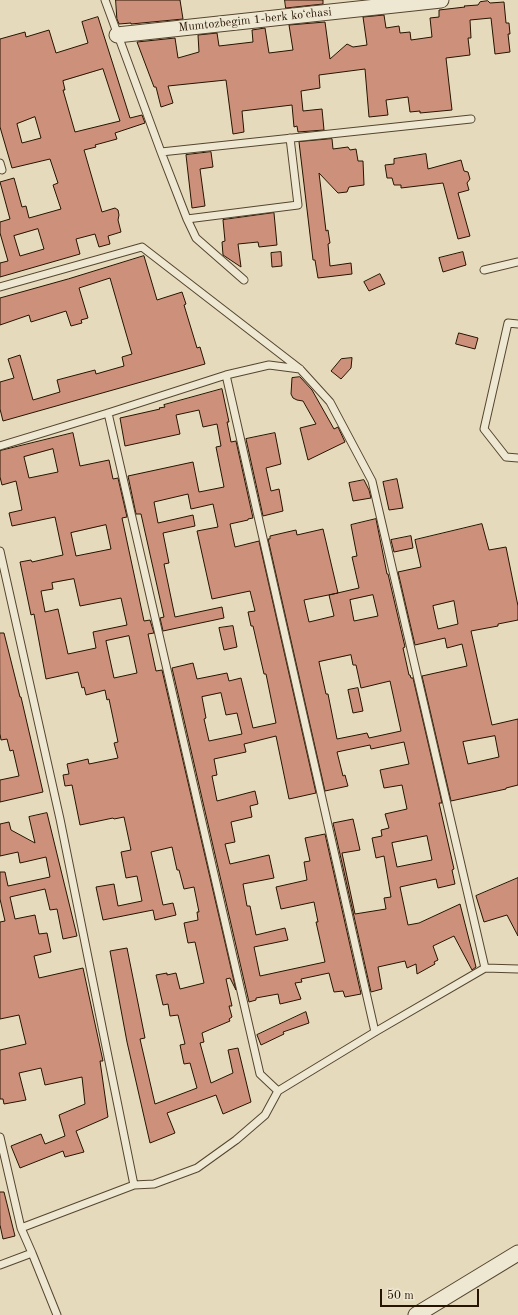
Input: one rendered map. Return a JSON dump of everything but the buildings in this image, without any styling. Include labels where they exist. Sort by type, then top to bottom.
[{"type":"street","name":"Mumtozbegim 1-berk koʻchasi","points":[[117,35],[441,0]]},
{"type":"street","points":[[416,1315],[518,1253]]},
{"type":"lane","points":[[105,0],[161,152],[196,238],[244,280]]},
{"type":"lane","points":[[161,152],[471,119]]},
{"type":"lane","points":[[187,219],[298,205],[290,138]]},
{"type":"lane","points":[[0,288],[142,247],[300,369],[330,402],[372,481],[485,968]]},
{"type":"lane","points":[[484,270],[518,262]]},
{"type":"lane","points":[[518,324],[508,323],[484,429],[506,457],[518,458]]},
{"type":"lane","points":[[0,446],[108,413],[226,374],[269,365],[300,369]]},
{"type":"lane","points":[[226,374],[375,1032]]},
{"type":"lane","points":[[108,413],[260,1074],[278,1091]]},
{"type":"lane","points":[[0,551],[60,820],[134,1185]]},
{"type":"lane","points":[[21,1228],[134,1185],[154,1184],[197,1168],[236,1140],[266,1115],[278,1091],[485,968],[518,969]]},
{"type":"lane","points":[[0,1137],[21,1228],[57,1315]]},
{"type":"lane","points":[[0,1265],[32,1253]]}]
